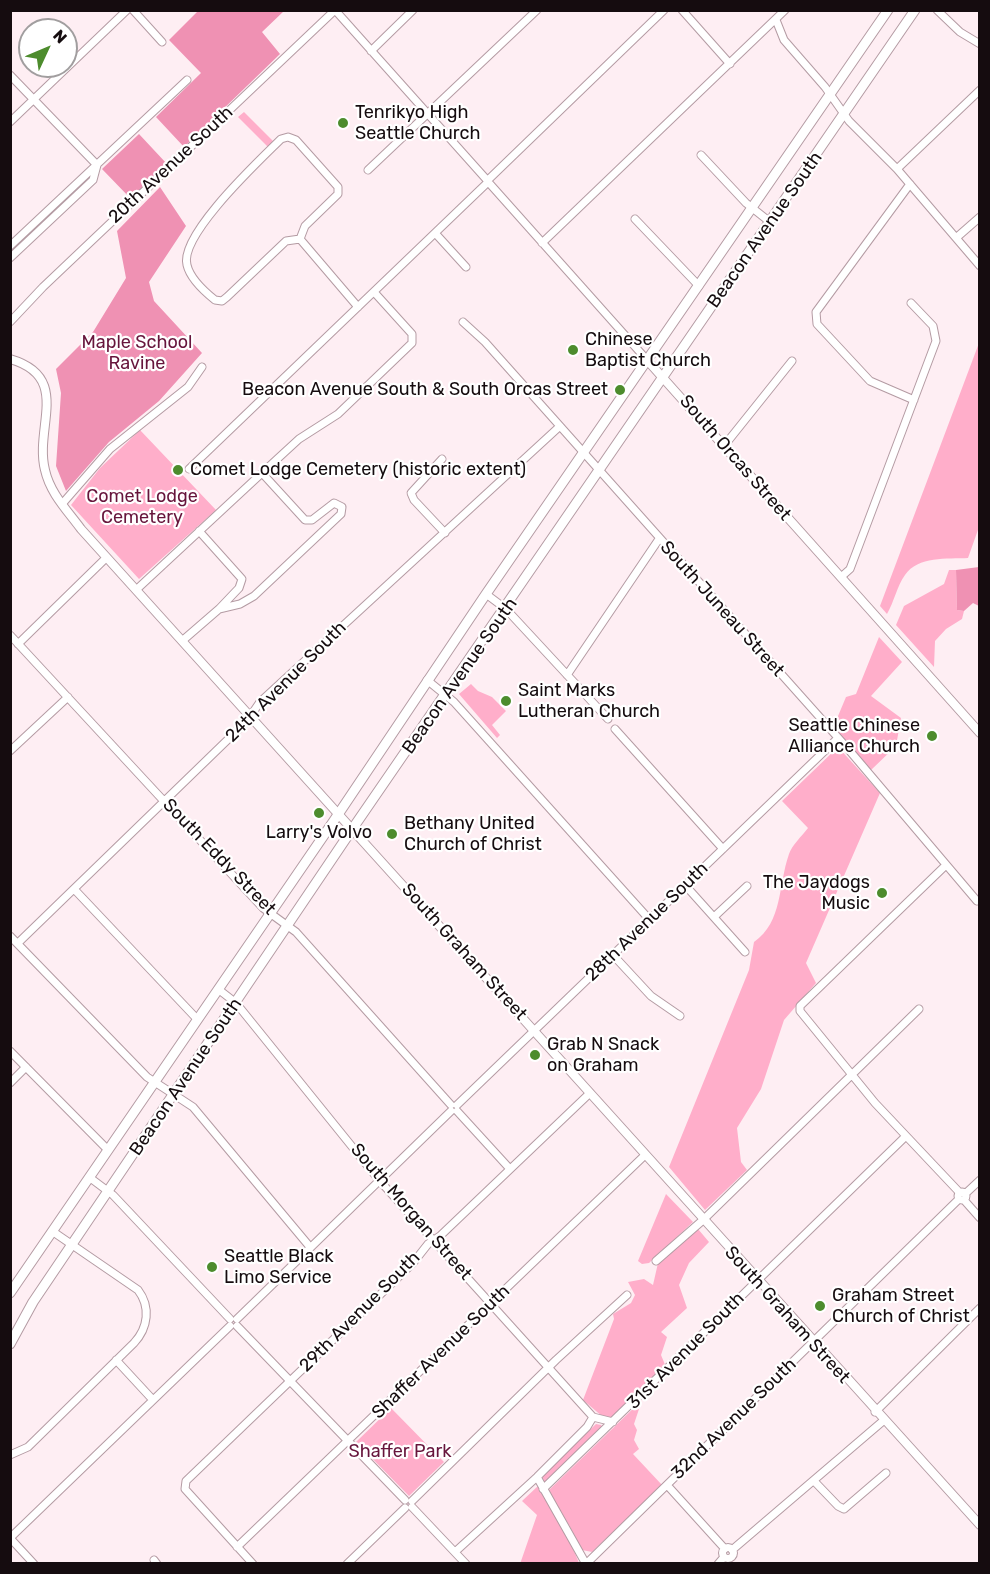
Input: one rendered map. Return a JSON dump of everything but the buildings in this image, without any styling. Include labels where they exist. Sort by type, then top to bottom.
[{"type":"main road","name":"Beacon Avenue South","points":[[10,1293],[339,813],[427,680],[888,10]]},
{"type":"main road","name":"Beacon Avenue South","points":[[10,1344],[33,1302],[108,1190],[176,1094],[354,828],[447,696],[915,10]]},
{"type":"street","points":[[10,122],[126,10]]},
{"type":"street","points":[[133,10],[162,42]]},
{"type":"street","name":"South Orcas Street","points":[[335,10],[980,733]]},
{"type":"street","name":"20th Avenue South","points":[[10,322],[51,279],[335,10]]},
{"type":"street","points":[[371,51],[413,10]]},
{"type":"street","points":[[368,170],[537,10]]},
{"type":"street","points":[[189,469],[664,10]]},
{"type":"street","points":[[682,10],[730,64]]},
{"type":"street","points":[[542,243],[785,10]]},
{"type":"street","points":[[937,10],[960,32],[980,44]]},
{"type":"street","points":[[776,21],[784,40],[831,94],[845,114],[897,169],[980,266]]},
{"type":"street","points":[[10,75],[97,165]]},
{"type":"street","points":[[10,246],[187,80]]},
{"type":"street","points":[[897,169],[980,90]]},
{"type":"street","points":[[288,137],[296,140],[338,190],[336,198],[302,230],[300,239],[285,242],[219,302],[193,277],[187,266],[187,253],[195,237],[230,191],[281,139],[288,137]]},
{"type":"street","points":[[701,155],[770,222]]},
{"type":"street","points":[[10,258],[93,180],[97,165]]},
{"type":"street","points":[[910,184],[816,312],[815,317],[817,324],[870,381],[914,400]]},
{"type":"street","points":[[956,238],[980,217]]},
{"type":"street","points":[[635,219],[699,286]]},
{"type":"street","points":[[435,233],[466,267]]},
{"type":"street","points":[[300,239],[358,308]]},
{"type":"street","points":[[136,590],[299,439],[338,414],[413,340],[412,334],[374,292]]},
{"type":"street","points":[[841,577],[850,569],[936,341],[935,332],[911,303]]},
{"type":"street","name":"South Juneau Street","points":[[463,322],[838,738],[977,901]]},
{"type":"street","name":"South Graham Street","points":[[10,358],[33,369],[44,385],[48,406],[44,463],[51,488],[106,558],[354,828],[644,1156],[980,1525]]},
{"type":"street","points":[[724,446],[792,361]]},
{"type":"street","points":[[62,504],[110,449],[188,387],[202,367]]},
{"type":"street","name":"24th Avenue South","points":[[18,943],[251,715],[260,702],[286,677],[559,427]]},
{"type":"street","points":[[442,459],[411,494],[445,533]]},
{"type":"street","points":[[219,609],[240,604],[254,596],[338,517],[342,507],[333,503],[309,521],[303,519],[261,473]]},
{"type":"street","points":[[182,641],[219,609],[239,588],[242,579],[199,531]]},
{"type":"street","points":[[567,675],[659,539]]},
{"type":"street","points":[[18,644],[106,558]]},
{"type":"street","points":[[486,594],[506,609],[608,719]]},
{"type":"street","name":"South Eddy Street","points":[[10,635],[270,914],[290,926],[510,1168]]},
{"type":"street","points":[[427,680],[447,696],[649,919]]},
{"type":"street","points":[[10,751],[68,697]]},
{"type":"street","points":[[615,729],[723,849]]},
{"type":"street","name":"28th Avenue South","points":[[10,1538],[838,738]]},
{"type":"street","points":[[945,865],[800,1006],[800,1011],[851,1075],[980,1218]]},
{"type":"street","points":[[685,885],[745,952]]},
{"type":"street","points":[[714,917],[747,886]]},
{"type":"street","points":[[74,889],[197,1019]]},
{"type":"street","points":[[10,936],[153,1082],[176,1094],[193,1107],[310,1247]]},
{"type":"street","points":[[613,955],[651,996],[680,1016]]},
{"type":"street","name":"South Morgan Street","points":[[218,989],[236,1003],[380,1180],[593,1417]]},
{"type":"street","points":[[656,1261],[703,1220],[919,1009]]},
{"type":"street","points":[[10,1051],[107,1149]]},
{"type":"street","points":[[10,1083],[26,1067]]},
{"type":"street","name":"29th Avenue South","points":[[237,1547],[184,1489],[184,1484],[434,1240],[590,1093]]},
{"type":"street","name":"31st Avenue South","points":[[543,1489],[906,1136]]},
{"type":"street","name":"Shaffer Avenue South","points":[[237,1547],[644,1156]]},
{"type":"street","points":[[89,1177],[108,1190],[466,1563]]},
{"type":"street","name":"32nd Avenue South","points":[[586,1563],[980,1180]]},
{"type":"street","points":[[10,1455],[27,1447],[143,1331],[145,1302],[138,1290],[52,1231]]},
{"type":"street","points":[[347,1563],[549,1367],[627,1295]]},
{"type":"street","points":[[875,1412],[980,1308]]},
{"type":"street","points":[[116,1360],[153,1400]]},
{"type":"street","points":[[455,1552],[537,1477],[587,1427],[593,1417],[613,1422]]},
{"type":"street","points":[[717,1563],[883,1421]]},
{"type":"street","points":[[814,1480],[838,1506],[844,1509],[886,1473]]},
{"type":"street","points":[[537,1477],[586,1563]]},
{"type":"street","points":[[667,1485],[737,1563]]},
{"type":"street","points":[[10,1538],[34,1563]]},
{"type":"street","points":[[237,1547],[253,1563]]},
{"type":"green space","points":[[198,11],[284,11],[262,32],[280,54],[184,147],[156,117],[201,73],[169,40]]},
{"type":"green space","points":[[244,112],[273,141],[268,147],[238,117]]},
{"type":"green space","points":[[139,134],[167,164],[131,199],[102,169]]},
{"type":"green space","name":"Maple School Ravine","points":[[160,187],[186,226],[149,282],[154,301],[202,353],[159,401],[109,442],[66,491],[56,466],[61,393],[56,369],[93,332],[126,278],[117,231]]},
{"type":"green space","points":[[979,343],[979,527],[968,558],[934,560],[917,564],[911,569],[902,579],[887,614],[880,606]]},
{"type":"green space","name":"Comet Lodge Cemetery","points":[[140,430],[216,510],[139,579],[71,505],[100,468]]},
{"type":"green space","points":[[979,567],[979,606],[973,603],[964,611],[957,610],[956,570]]},
{"type":"green space","points":[[949,570],[956,570],[957,610],[964,611],[962,619],[946,629],[935,641],[934,667],[896,625],[904,606],[944,584]]},
{"type":"green space","points":[[879,637],[902,662],[871,696],[901,718],[896,746],[870,771],[833,728],[846,697],[856,694]]},
{"type":"green space","points":[[471,684],[478,691],[492,697],[506,711],[492,725],[500,735],[497,738],[459,694]]},
{"type":"green space","points":[[838,747],[880,793],[806,963],[816,983],[784,1020],[761,1089],[737,1128],[741,1162],[747,1170],[705,1210],[669,1167],[749,970],[754,942],[763,934],[775,914],[789,854],[808,828],[782,801]]},
{"type":"green space","points":[[666,1194],[693,1222],[649,1263],[642,1264],[638,1261]]},
{"type":"green space","points":[[698,1229],[709,1242],[689,1263],[679,1285],[687,1308],[661,1332],[667,1337],[661,1355],[666,1367],[614,1417],[603,1417],[583,1400],[614,1319],[613,1314],[631,1303],[635,1295],[628,1282],[644,1279],[653,1285],[658,1263]]},
{"type":"green space","points":[[642,1400],[634,1424],[637,1430],[634,1440],[639,1449],[633,1454],[662,1485],[592,1552],[582,1550],[549,1495],[549,1490]]},
{"type":"green space","name":"Shaffer Park","points":[[391,1408],[444,1462],[409,1496],[356,1442]]},
{"type":"green space","points":[[596,1424],[601,1425],[603,1429],[545,1484],[542,1476]]},
{"type":"green space","points":[[538,1486],[568,1536],[579,1563],[520,1564],[537,1515],[522,1501]]},
{"type":"place","name":"Tenrikyo High Seattle Church","points":[[343,123]]},
{"type":"place","name":"Chinese Baptist Church","points":[[573,350]]},
{"type":"place","name":"Beacon Avenue South & South Orcas Street","points":[[620,390]]},
{"type":"place","name":"Comet Lodge Cemetery (historic extent)","points":[[178,470]]},
{"type":"place","name":"Saint Marks Lutheran Church","points":[[506,701]]},
{"type":"place","name":"Seattle Chinese Alliance Church","points":[[932,736]]},
{"type":"place","name":"Larry's Volvo","points":[[319,813]]},
{"type":"place","name":"Bethany United Church of Christ","points":[[392,834]]},
{"type":"place","name":"The Jaydogs Music","points":[[882,893]]},
{"type":"place","name":"Grab N Snack on Graham","points":[[535,1055]]},
{"type":"place","name":"Seattle Black Limo Service","points":[[212,1267]]},
{"type":"place","name":"Graham Street Church of Christ","points":[[820,1306]]}]
